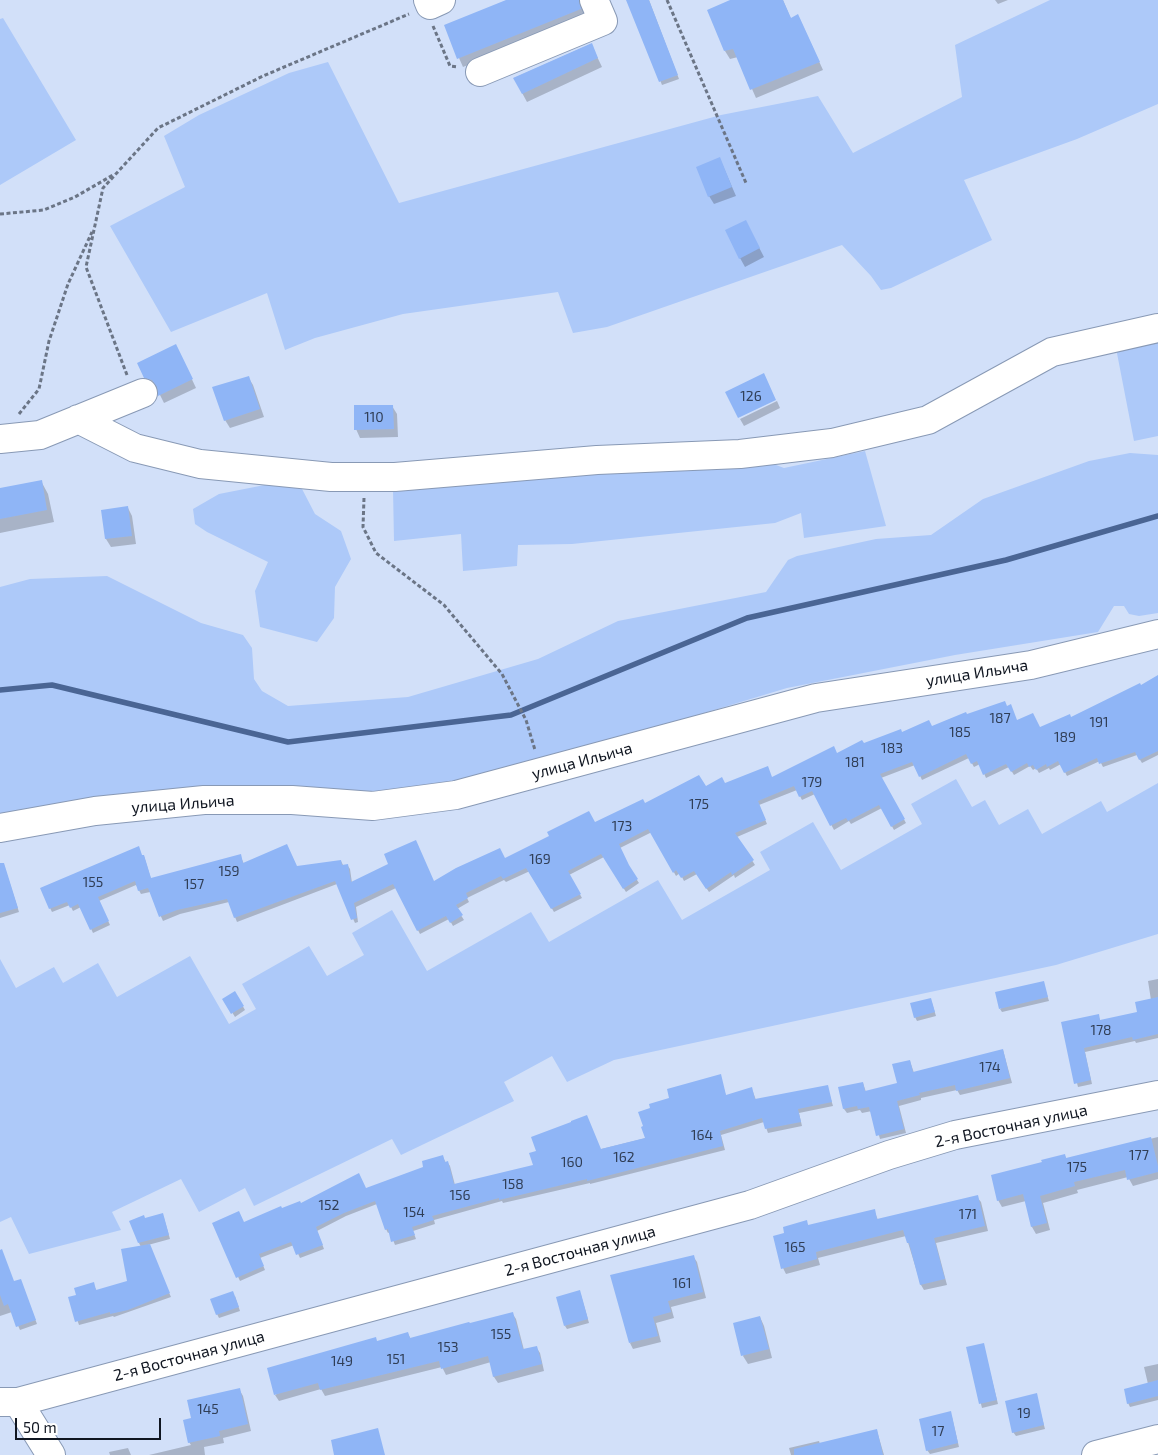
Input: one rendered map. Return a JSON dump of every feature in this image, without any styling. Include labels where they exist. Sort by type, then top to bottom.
[{"type":"street","points":[[480,72],[603,21],[594,0]]},
{"type":"street","points":[[78,419],[135,448],[200,464],[331,477],[395,477],[597,460],[740,454],[832,443],[928,420],[1052,352],[1158,328]]},
{"type":"street","points":[[0,439],[40,435],[78,419],[135,385]]},
{"type":"street","name":"улица Ильича","points":[[0,828],[95,811],[204,800],[292,800],[373,806],[456,795],[816,698],[1031,665],[1158,634]]},
{"type":"street","name":"2-я Восточная улица","points":[[9,1402],[750,1205],[890,1155],[955,1135],[1158,1096]]},
{"type":"street","points":[[9,1402],[51,1455]]},
{"type":"street","points":[[1096,1455],[1158,1439]]},
{"type":"path","points":[[667,0],[746,183]]},
{"type":"path","points":[[135,385],[86,267],[103,188],[158,128],[263,76],[431,3],[450,66],[480,72]]},
{"type":"path","points":[[0,214],[44,210],[75,197],[116,174]]},
{"type":"path","points":[[17,417],[39,388],[49,341],[68,284],[95,225]]},
{"type":"path","points":[[364,477],[363,527],[376,553],[444,605],[502,674],[526,720],[543,772]]},
{"type":"shaded area","points":[[1050,0],[1158,0],[1158,104],[1077,139],[964,180],[992,240],[891,288],[881,290],[871,276],[842,245],[607,327],[573,333],[558,292],[403,314],[315,338],[285,350],[267,293],[171,332],[110,226],[185,187],[164,136],[199,115],[289,73],[328,62],[399,203],[721,115],[818,96],[853,153],[962,97],[955,45]]},
{"type":"shaded area","points":[[3,18],[76,140],[0,185],[0,19]]},
{"type":"shaded area","points":[[1158,334],[1158,436],[1134,441],[1115,343]]},
{"type":"shaded area","points":[[865,451],[886,526],[804,538],[801,513],[775,523],[572,544],[518,545],[517,566],[463,571],[461,534],[394,541],[393,489],[758,458],[784,468]]},
{"type":"shaded area","points":[[1130,453],[1158,455],[1158,613],[1139,616],[1129,614],[1124,606],[1114,606],[1098,632],[955,655],[787,688],[648,730],[425,790],[0,816],[0,587],[30,579],[107,576],[201,623],[243,635],[252,648],[254,679],[262,691],[288,706],[408,697],[538,659],[618,621],[766,592],[788,560],[797,556],[876,539],[931,535],[983,499],[1089,461]]},
{"type":"shaded area","points":[[280,482],[301,487],[315,514],[341,531],[351,559],[335,587],[334,618],[317,642],[260,627],[255,591],[268,562],[207,532],[195,524],[193,509],[219,494]]},
{"type":"shaded area","points":[[956,779],[972,807],[985,800],[999,825],[1028,809],[1042,834],[1101,801],[1107,812],[1158,783],[1158,934],[1056,965],[614,1060],[567,1082],[552,1056],[504,1082],[514,1101],[401,1155],[392,1139],[254,1206],[245,1188],[199,1212],[181,1179],[112,1212],[121,1230],[29,1254],[11,1217],[0,1222],[0,959],[16,988],[54,967],[63,983],[98,963],[117,997],[190,956],[229,1024],[256,1009],[242,984],[309,946],[327,976],[364,955],[352,933],[392,910],[427,971],[531,912],[549,942],[658,880],[682,920],[770,870],[760,852],[813,822],[841,870],[922,824],[911,804]]},
{"type":"building","points":[[506,0],[579,0],[581,9],[457,59],[444,25]]},
{"type":"building","points":[[626,0],[649,0],[678,75],[659,82]]},
{"type":"building","points":[[730,0],[783,0],[791,18],[798,14],[820,62],[750,90],[733,49],[724,51],[707,10]]},
{"type":"building","points":[[592,43],[598,58],[522,94],[513,78]]},
{"type":"building","points":[[720,157],[732,187],[708,197],[696,167]]},
{"type":"building","points":[[746,220],[760,248],[739,259],[725,230]]},
{"type":"building","points":[[176,344],[193,379],[158,396],[157,387],[152,380],[144,378],[137,363]]},
{"type":"building","points":[[764,373],[776,400],[738,418],[725,392]]},
{"type":"building","points":[[249,376],[260,409],[224,421],[212,387]]},
{"type":"building","points":[[354,405],[393,405],[394,429],[354,430]]},
{"type":"building","points":[[42,480],[47,510],[0,519],[0,488]]},
{"type":"building","points":[[128,506],[132,536],[105,539],[101,510]]},
{"type":"building","points":[[1158,675],[1158,751],[1139,760],[1135,752],[1099,764],[1097,758],[1064,773],[1058,761],[1047,767],[1046,764],[1036,770],[1033,765],[1029,767],[1027,763],[1011,772],[1006,764],[983,775],[977,761],[971,764],[966,754],[919,777],[912,762],[880,774],[905,819],[891,827],[879,805],[848,821],[846,818],[830,826],[812,791],[799,797],[794,786],[758,801],[766,820],[735,833],[754,860],[732,875],[731,872],[706,889],[694,871],[681,878],[676,870],[673,873],[648,829],[619,844],[638,879],[623,889],[601,854],[568,871],[581,894],[551,909],[526,868],[503,879],[501,876],[466,893],[468,898],[456,905],[463,915],[450,923],[446,916],[417,931],[393,884],[354,903],[357,918],[351,920],[335,881],[234,918],[227,899],[177,910],[159,917],[148,888],[138,891],[135,881],[98,897],[109,921],[90,930],[78,904],[70,908],[67,902],[49,909],[40,888],[139,846],[142,855],[144,855],[151,878],[241,854],[243,863],[287,844],[297,866],[341,860],[342,865],[348,864],[351,882],[388,864],[384,854],[416,840],[434,881],[456,868],[500,848],[505,858],[549,836],[547,832],[589,811],[595,822],[643,799],[645,803],[699,775],[706,786],[722,777],[725,783],[768,766],[772,777],[834,746],[837,753],[862,740],[864,743],[901,729],[902,732],[929,720],[932,726],[966,712],[967,714],[1005,701],[1007,706],[1011,704],[1017,720],[1033,713],[1040,727],[1070,714],[1071,717],[1140,683],[1141,685]]},
{"type":"building","points":[[0,863],[4,863],[18,908],[0,913]]},
{"type":"building","points":[[1044,981],[1048,997],[999,1009],[995,992]]},
{"type":"building","points":[[235,991],[244,1006],[231,1014],[222,999]]},
{"type":"building","points":[[1158,997],[1158,1034],[1133,1040],[1132,1037],[1084,1048],[1091,1080],[1074,1084],[1061,1022],[1099,1014],[1100,1020],[1137,1012],[1135,1002]]},
{"type":"building","points":[[931,998],[935,1012],[914,1018],[910,1003]]},
{"type":"building","points":[[1003,1049],[1010,1078],[956,1091],[955,1085],[919,1093],[920,1095],[897,1101],[904,1129],[876,1136],[869,1107],[858,1109],[857,1106],[843,1109],[838,1087],[863,1082],[865,1091],[897,1083],[892,1064],[910,1060],[913,1072]]},
{"type":"building","points":[[721,1074],[726,1095],[752,1087],[755,1099],[828,1085],[832,1102],[798,1109],[801,1122],[765,1129],[762,1118],[720,1131],[723,1146],[587,1181],[587,1179],[499,1200],[499,1198],[432,1216],[434,1220],[412,1227],[415,1235],[391,1242],[388,1229],[385,1230],[375,1201],[344,1213],[316,1227],[323,1245],[296,1255],[291,1242],[259,1254],[264,1266],[236,1278],[212,1223],[239,1211],[244,1222],[281,1206],[282,1208],[300,1201],[301,1203],[359,1173],[366,1188],[423,1167],[422,1161],[443,1155],[445,1162],[448,1161],[454,1184],[533,1165],[529,1153],[536,1151],[531,1137],[587,1115],[601,1149],[645,1138],[638,1112],[650,1108],[649,1104],[669,1098],[667,1089]]},
{"type":"building","points":[[1151,1137],[1158,1172],[1127,1180],[1125,1170],[1074,1182],[1075,1186],[1040,1196],[1047,1223],[1031,1227],[1023,1194],[997,1201],[991,1175],[1065,1154],[1066,1158]]},
{"type":"building","points":[[978,1195],[985,1226],[934,1238],[945,1279],[920,1285],[909,1243],[907,1243],[903,1230],[816,1252],[817,1259],[781,1269],[773,1236],[784,1233],[783,1227],[807,1220],[808,1225],[875,1209],[877,1219]]},
{"type":"building","points":[[163,1213],[169,1235],[138,1243],[129,1221],[144,1215],[145,1218]]},
{"type":"building","points":[[150,1244],[170,1293],[128,1310],[110,1314],[110,1312],[75,1322],[68,1297],[76,1295],[74,1288],[94,1282],[96,1290],[127,1281],[121,1249]]},
{"type":"building","points":[[2,1249],[14,1281],[21,1279],[36,1320],[16,1327],[8,1304],[4,1306],[0,1295],[0,1250]]},
{"type":"building","points":[[694,1255],[703,1292],[668,1301],[671,1312],[653,1317],[658,1336],[629,1343],[610,1275]]},
{"type":"building","points":[[580,1290],[588,1319],[564,1326],[556,1297]]},
{"type":"building","points":[[233,1291],[239,1307],[216,1315],[210,1299]]},
{"type":"building","points":[[513,1312],[523,1349],[537,1346],[542,1364],[493,1377],[488,1356],[441,1369],[439,1361],[320,1390],[318,1383],[274,1395],[267,1368],[376,1337],[377,1341],[408,1332],[410,1338]]},
{"type":"building","points":[[760,1316],[769,1349],[741,1356],[733,1323]]},
{"type":"building","points":[[984,1343],[997,1400],[979,1404],[966,1347]]},
{"type":"building","points":[[1158,1380],[1158,1396],[1127,1404],[1124,1389]]},
{"type":"building","points":[[240,1388],[248,1424],[219,1431],[220,1436],[188,1443],[183,1420],[191,1418],[187,1400]]},
{"type":"building","points":[[1037,1393],[1044,1425],[1012,1433],[1005,1401]]},
{"type":"building","points":[[951,1411],[958,1443],[926,1451],[919,1419]]},
{"type":"building","points":[[378,1428],[385,1455],[334,1455],[331,1440]]},
{"type":"building","points":[[877,1429],[883,1455],[794,1455],[794,1449]]},
{"type":"waterway","points":[[0,690],[52,685],[288,742],[511,715],[747,618],[1006,560],[1158,516]]}]
